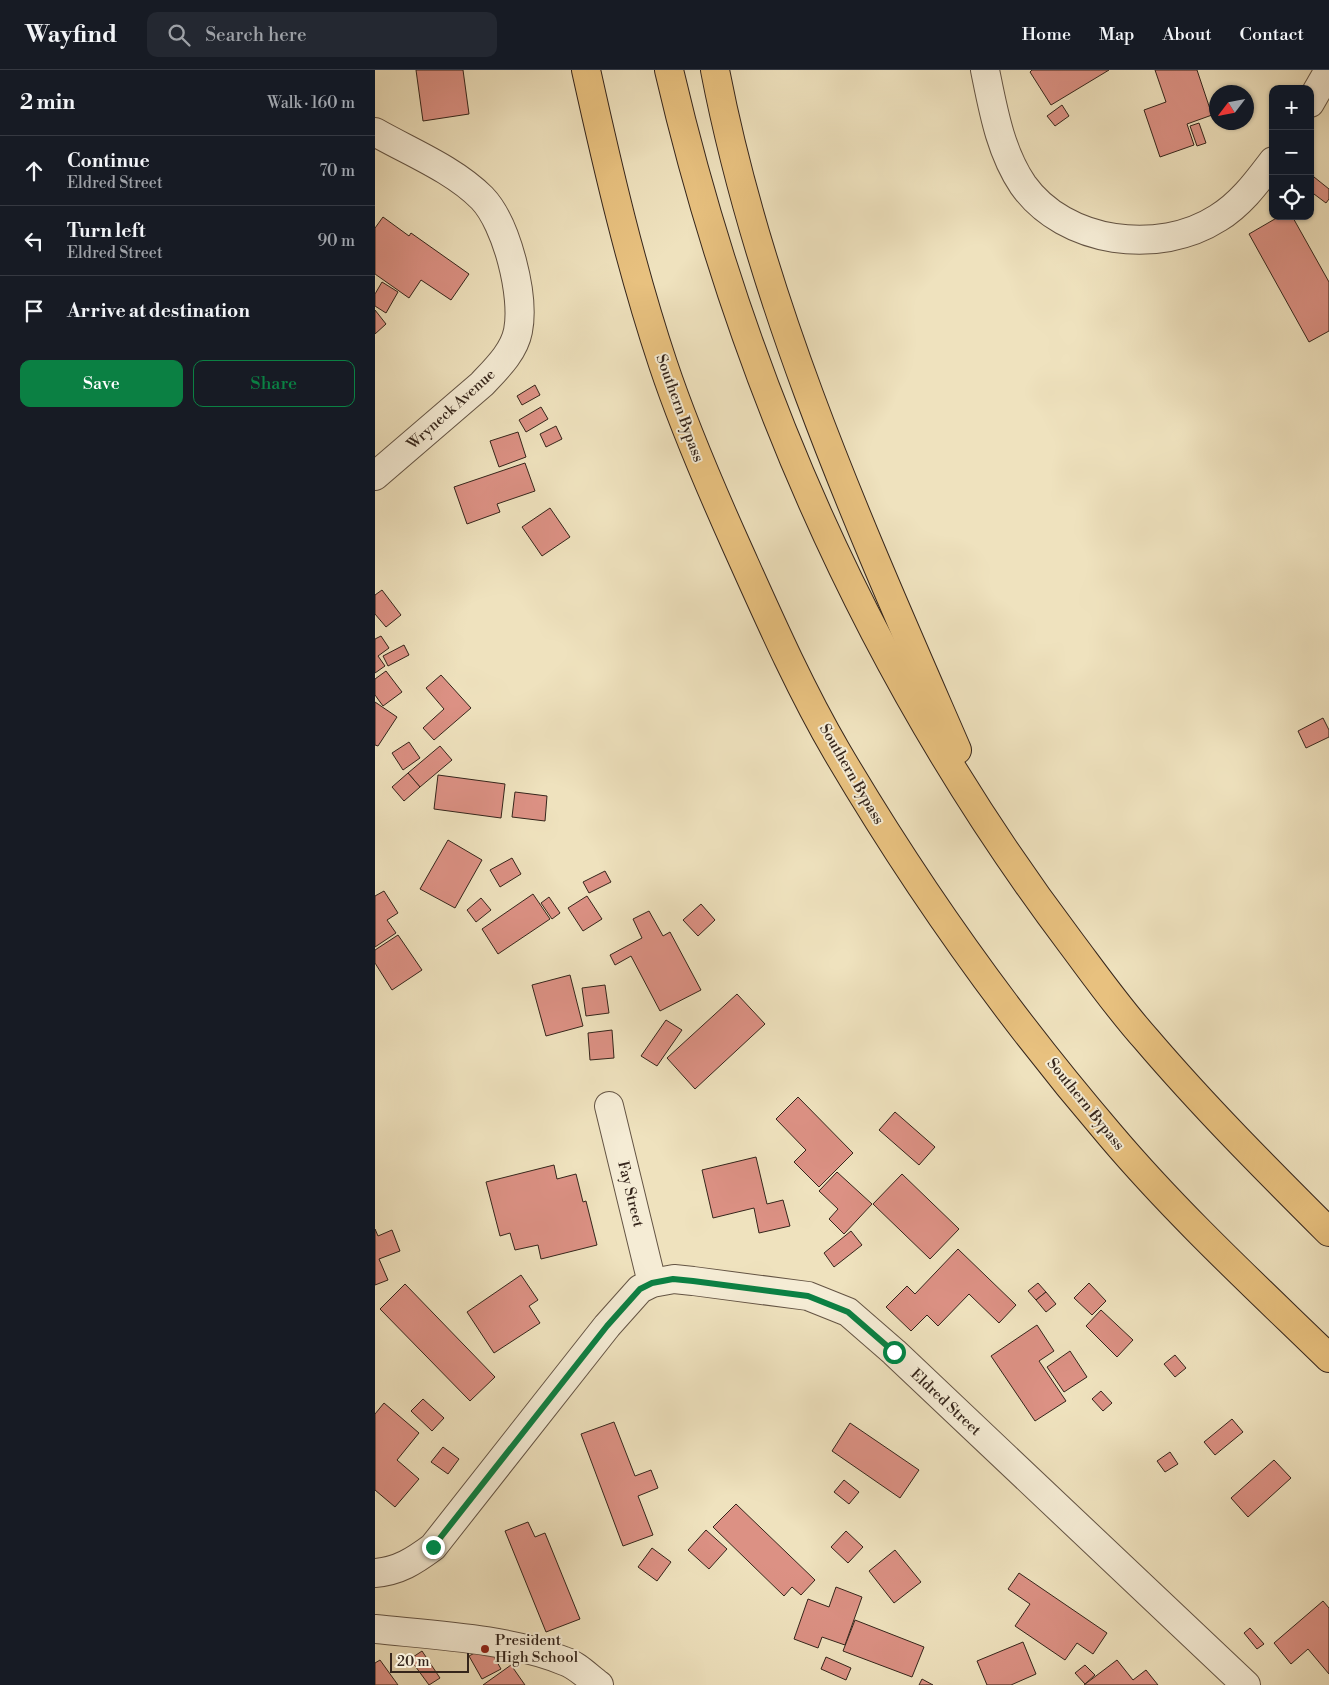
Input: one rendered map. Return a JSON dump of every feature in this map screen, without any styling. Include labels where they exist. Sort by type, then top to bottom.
[{"type":"highway","points":[[567,70],[611,180]]},
{"type":"highway","name":"Southern Bypass","points":[[586,70],[611,180],[663,365],[706,478],[769,618],[835,749],[901,857],[989,985],[1110,1135],[1167,1198],[1329,1358]]},
{"type":"highway","points":[[669,70],[681,123],[732,298],[784,439],[827,536],[881,646],[926,725],[996,839],[1045,908],[1145,1038],[1247,1151],[1329,1232]]},
{"type":"highway","points":[[715,70],[726,127],[767,276],[807,392],[836,467],[996,839]]},
{"type":"street","points":[[985,70],[1003,147],[1012,168],[1035,200],[1065,222],[1086,231],[1107,236],[1156,240],[1196,230],[1219,218],[1251,191],[1269,166]]},
{"type":"street","points":[[1314,96],[1329,70]]},
{"type":"street","name":"Wryneck Avenue","points":[[375,132],[463,183],[490,208],[506,243],[514,272],[519,302],[518,331],[511,350],[497,368],[482,384],[375,476]]},
{"type":"street","name":"Fay Street","points":[[609,1106],[652,1283]]},
{"type":"street","name":"Eldred Street","points":[[375,1572],[396,1570],[413,1562],[433,1547],[607,1326],[640,1289],[652,1283],[673,1279],[693,1281],[808,1296],[848,1312],[901,1359],[1247,1685]]},
{"type":"street","points":[[375,1629],[456,1638],[521,1648],[566,1661],[599,1685]]},
{"type":"building","points":[[416,70],[463,70],[469,114],[423,121]]},
{"type":"building","points":[[1032,70],[1109,70],[1051,105],[1030,72]]},
{"type":"building","points":[[1155,70],[1197,70],[1209,106],[1209,116],[1187,124],[1194,145],[1160,157],[1144,110],[1166,102]]},
{"type":"building","points":[[1062,105],[1069,116],[1055,126],[1047,116]]},
{"type":"building","points":[[1199,123],[1206,143],[1197,146],[1190,126]]},
{"type":"building","points":[[1314,177],[1329,189],[1329,199],[1326,203],[1314,194]]},
{"type":"building","points":[[383,217],[409,236],[411,233],[469,274],[451,300],[421,280],[409,298],[375,274],[375,228]]},
{"type":"building","points":[[1273,220],[1294,220],[1329,282],[1329,331],[1309,342],[1249,234]]},
{"type":"building","points":[[382,282],[398,292],[386,313],[375,306],[375,294]]},
{"type":"building","points":[[375,310],[386,324],[375,334]]},
{"type":"building","points":[[535,385],[540,395],[522,405],[517,396]]},
{"type":"building","points":[[541,407],[548,419],[526,432],[519,420]]},
{"type":"building","points":[[556,426],[562,439],[546,447],[540,434]]},
{"type":"building","points":[[518,432],[526,457],[499,467],[490,441]]},
{"type":"building","points":[[525,463],[535,491],[497,504],[500,512],[467,524],[454,487]]},
{"type":"building","points":[[550,508],[570,537],[542,556],[522,527]]},
{"type":"building","points":[[382,590],[401,615],[386,627],[375,614],[375,595]]},
{"type":"building","points":[[381,636],[389,648],[378,656],[385,666],[375,673],[375,639]]},
{"type":"building","points":[[404,645],[409,655],[388,666],[383,656]]},
{"type":"building","points":[[386,671],[402,692],[383,706],[375,695],[375,679]]},
{"type":"building","points":[[441,675],[471,708],[434,740],[423,728],[444,709],[426,688]]},
{"type":"building","points":[[375,702],[397,717],[378,746],[375,745]]},
{"type":"building","points":[[1323,718],[1329,730],[1329,737],[1306,748],[1298,731]]},
{"type":"building","points":[[409,742],[420,758],[403,770],[392,753]]},
{"type":"building","points":[[440,746],[452,760],[420,787],[408,773]]},
{"type":"building","points":[[408,773],[420,787],[404,801],[392,787]]},
{"type":"building","points":[[438,775],[505,784],[501,818],[434,809]]},
{"type":"building","points":[[515,792],[547,796],[545,821],[512,817]]},
{"type":"building","points":[[448,840],[482,860],[455,908],[420,889]]},
{"type":"building","points":[[512,858],[521,874],[500,887],[490,870]]},
{"type":"building","points":[[605,871],[611,882],[589,893],[583,882]]},
{"type":"building","points":[[384,891],[398,913],[387,920],[396,933],[375,947],[375,896]]},
{"type":"building","points":[[533,894],[550,919],[498,954],[482,929]]},
{"type":"building","points":[[587,896],[602,919],[583,931],[568,908]]},
{"type":"building","points":[[549,897],[560,913],[552,919],[541,903]]},
{"type":"building","points":[[481,898],[491,910],[476,922],[467,910]]},
{"type":"building","points":[[701,904],[715,920],[698,936],[683,920]]},
{"type":"building","points":[[649,911],[663,936],[670,932],[701,990],[660,1011],[631,956],[615,965],[610,955],[642,938],[633,919]]},
{"type":"building","points":[[398,935],[422,970],[392,990],[375,963],[375,950]]},
{"type":"building","points":[[570,975],[583,1026],[546,1036],[532,985]]},
{"type":"building","points":[[605,985],[609,1013],[586,1016],[582,988]]},
{"type":"building","points":[[737,994],[765,1024],[695,1089],[667,1058]]},
{"type":"building","points":[[666,1020],[682,1030],[657,1066],[641,1056]]},
{"type":"building","points":[[612,1030],[614,1058],[590,1060],[588,1033]]},
{"type":"building","points":[[798,1097],[853,1153],[819,1187],[794,1162],[806,1150],[776,1119]]},
{"type":"building","points":[[895,1112],[935,1147],[919,1165],[879,1130]]},
{"type":"building","points":[[756,1157],[767,1204],[783,1200],[790,1226],[759,1233],[754,1208],[713,1218],[702,1170]]},
{"type":"building","points":[[554,1165],[557,1179],[576,1174],[583,1202],[586,1201],[597,1245],[541,1259],[538,1245],[515,1250],[510,1233],[500,1236],[486,1182]]},
{"type":"building","points":[[837,1172],[872,1204],[844,1234],[829,1219],[838,1209],[819,1191]]},
{"type":"building","points":[[902,1174],[959,1229],[930,1259],[873,1204]]},
{"type":"building","points":[[375,1229],[378,1236],[392,1230],[400,1251],[379,1259],[388,1280],[375,1285]]},
{"type":"building","points":[[851,1231],[862,1245],[834,1267],[824,1253]]},
{"type":"building","points":[[958,1249],[1016,1305],[999,1323],[969,1294],[938,1326],[927,1315],[911,1331],[886,1307],[907,1286],[915,1294]]},
{"type":"building","points":[[521,1275],[538,1300],[529,1306],[540,1323],[494,1353],[467,1312]]},
{"type":"building","points":[[1038,1283],[1046,1292],[1036,1300],[1028,1291]]},
{"type":"building","points":[[1089,1283],[1106,1301],[1092,1315],[1074,1298]]},
{"type":"building","points":[[405,1284],[495,1377],[470,1401],[380,1309]]},
{"type":"building","points":[[1046,1292],[1056,1304],[1046,1312],[1036,1300]]},
{"type":"building","points":[[1101,1310],[1133,1340],[1117,1357],[1086,1326]]},
{"type":"building","points":[[1037,1325],[1054,1351],[1039,1361],[1066,1401],[1035,1421],[991,1356]]},
{"type":"building","points":[[1070,1351],[1087,1377],[1064,1392],[1047,1367]]},
{"type":"building","points":[[1175,1355],[1186,1368],[1175,1377],[1164,1364]]},
{"type":"building","points":[[1101,1391],[1112,1403],[1103,1411],[1092,1399]]},
{"type":"building","points":[[423,1399],[444,1418],[432,1431],[411,1411]]},
{"type":"building","points":[[384,1403],[419,1433],[397,1460],[419,1479],[395,1507],[375,1490],[375,1414]]},
{"type":"building","points":[[1232,1419],[1243,1432],[1215,1455],[1204,1442]]},
{"type":"building","points":[[614,1422],[635,1476],[651,1470],[658,1488],[638,1496],[653,1535],[623,1546],[581,1434]]},
{"type":"building","points":[[850,1423],[919,1470],[900,1498],[832,1451]]},
{"type":"building","points":[[443,1447],[459,1459],[448,1474],[431,1462]]},
{"type":"building","points":[[1170,1452],[1178,1464],[1165,1472],[1157,1461]]},
{"type":"building","points":[[1274,1460],[1291,1478],[1248,1517],[1231,1498]]},
{"type":"building","points":[[844,1480],[859,1492],[849,1504],[834,1492]]},
{"type":"building","points":[[736,1504],[815,1580],[801,1595],[792,1587],[784,1596],[713,1527]]},
{"type":"building","points":[[528,1522],[535,1537],[545,1533],[580,1619],[546,1632],[505,1531]]},
{"type":"building","points":[[706,1530],[727,1549],[709,1569],[688,1550]]},
{"type":"building","points":[[846,1531],[863,1547],[848,1563],[831,1547]]},
{"type":"building","points":[[652,1548],[671,1562],[657,1581],[638,1567]]},
{"type":"building","points":[[895,1550],[921,1582],[894,1603],[869,1571]]},
{"type":"building","points":[[1019,1573],[1107,1633],[1093,1654],[1077,1643],[1065,1660],[1015,1626],[1030,1604],[1008,1589]]},
{"type":"building","points":[[836,1587],[862,1597],[845,1645],[822,1637],[818,1648],[794,1639],[808,1599],[829,1607]]},
{"type":"building","points":[[1323,1601],[1329,1608],[1329,1674],[1308,1649],[1291,1664],[1274,1643]]},
{"type":"building","points":[[855,1620],[924,1647],[912,1677],[843,1651]]},
{"type":"building","points":[[1250,1628],[1264,1644],[1257,1649],[1244,1633]]},
{"type":"building","points":[[1023,1642],[1036,1674],[1011,1685],[987,1685],[977,1661]]},
{"type":"building","points":[[488,1646],[501,1669],[482,1679],[469,1656]]},
{"type":"building","points":[[422,1651],[440,1678],[429,1685],[410,1659]]},
{"type":"building","points":[[826,1657],[851,1668],[846,1680],[821,1669]]},
{"type":"building","points":[[380,1660],[398,1685],[375,1685],[375,1663]]},
{"type":"building","points":[[1117,1660],[1133,1680],[1146,1670],[1158,1685],[1084,1685]]},
{"type":"building","points":[[511,1665],[525,1685],[483,1685]]},
{"type":"building","points":[[1085,1665],[1095,1675],[1085,1684],[1075,1673]]},
{"type":"building","points":[[922,1679],[933,1685],[919,1685]]},
{"type":"place","name":"President High School","points":[[485,1649]]},
{"type":"route","points":[[433,1547],[607,1326],[640,1289],[652,1283],[673,1279],[808,1296],[848,1312],[894,1352]]}]
